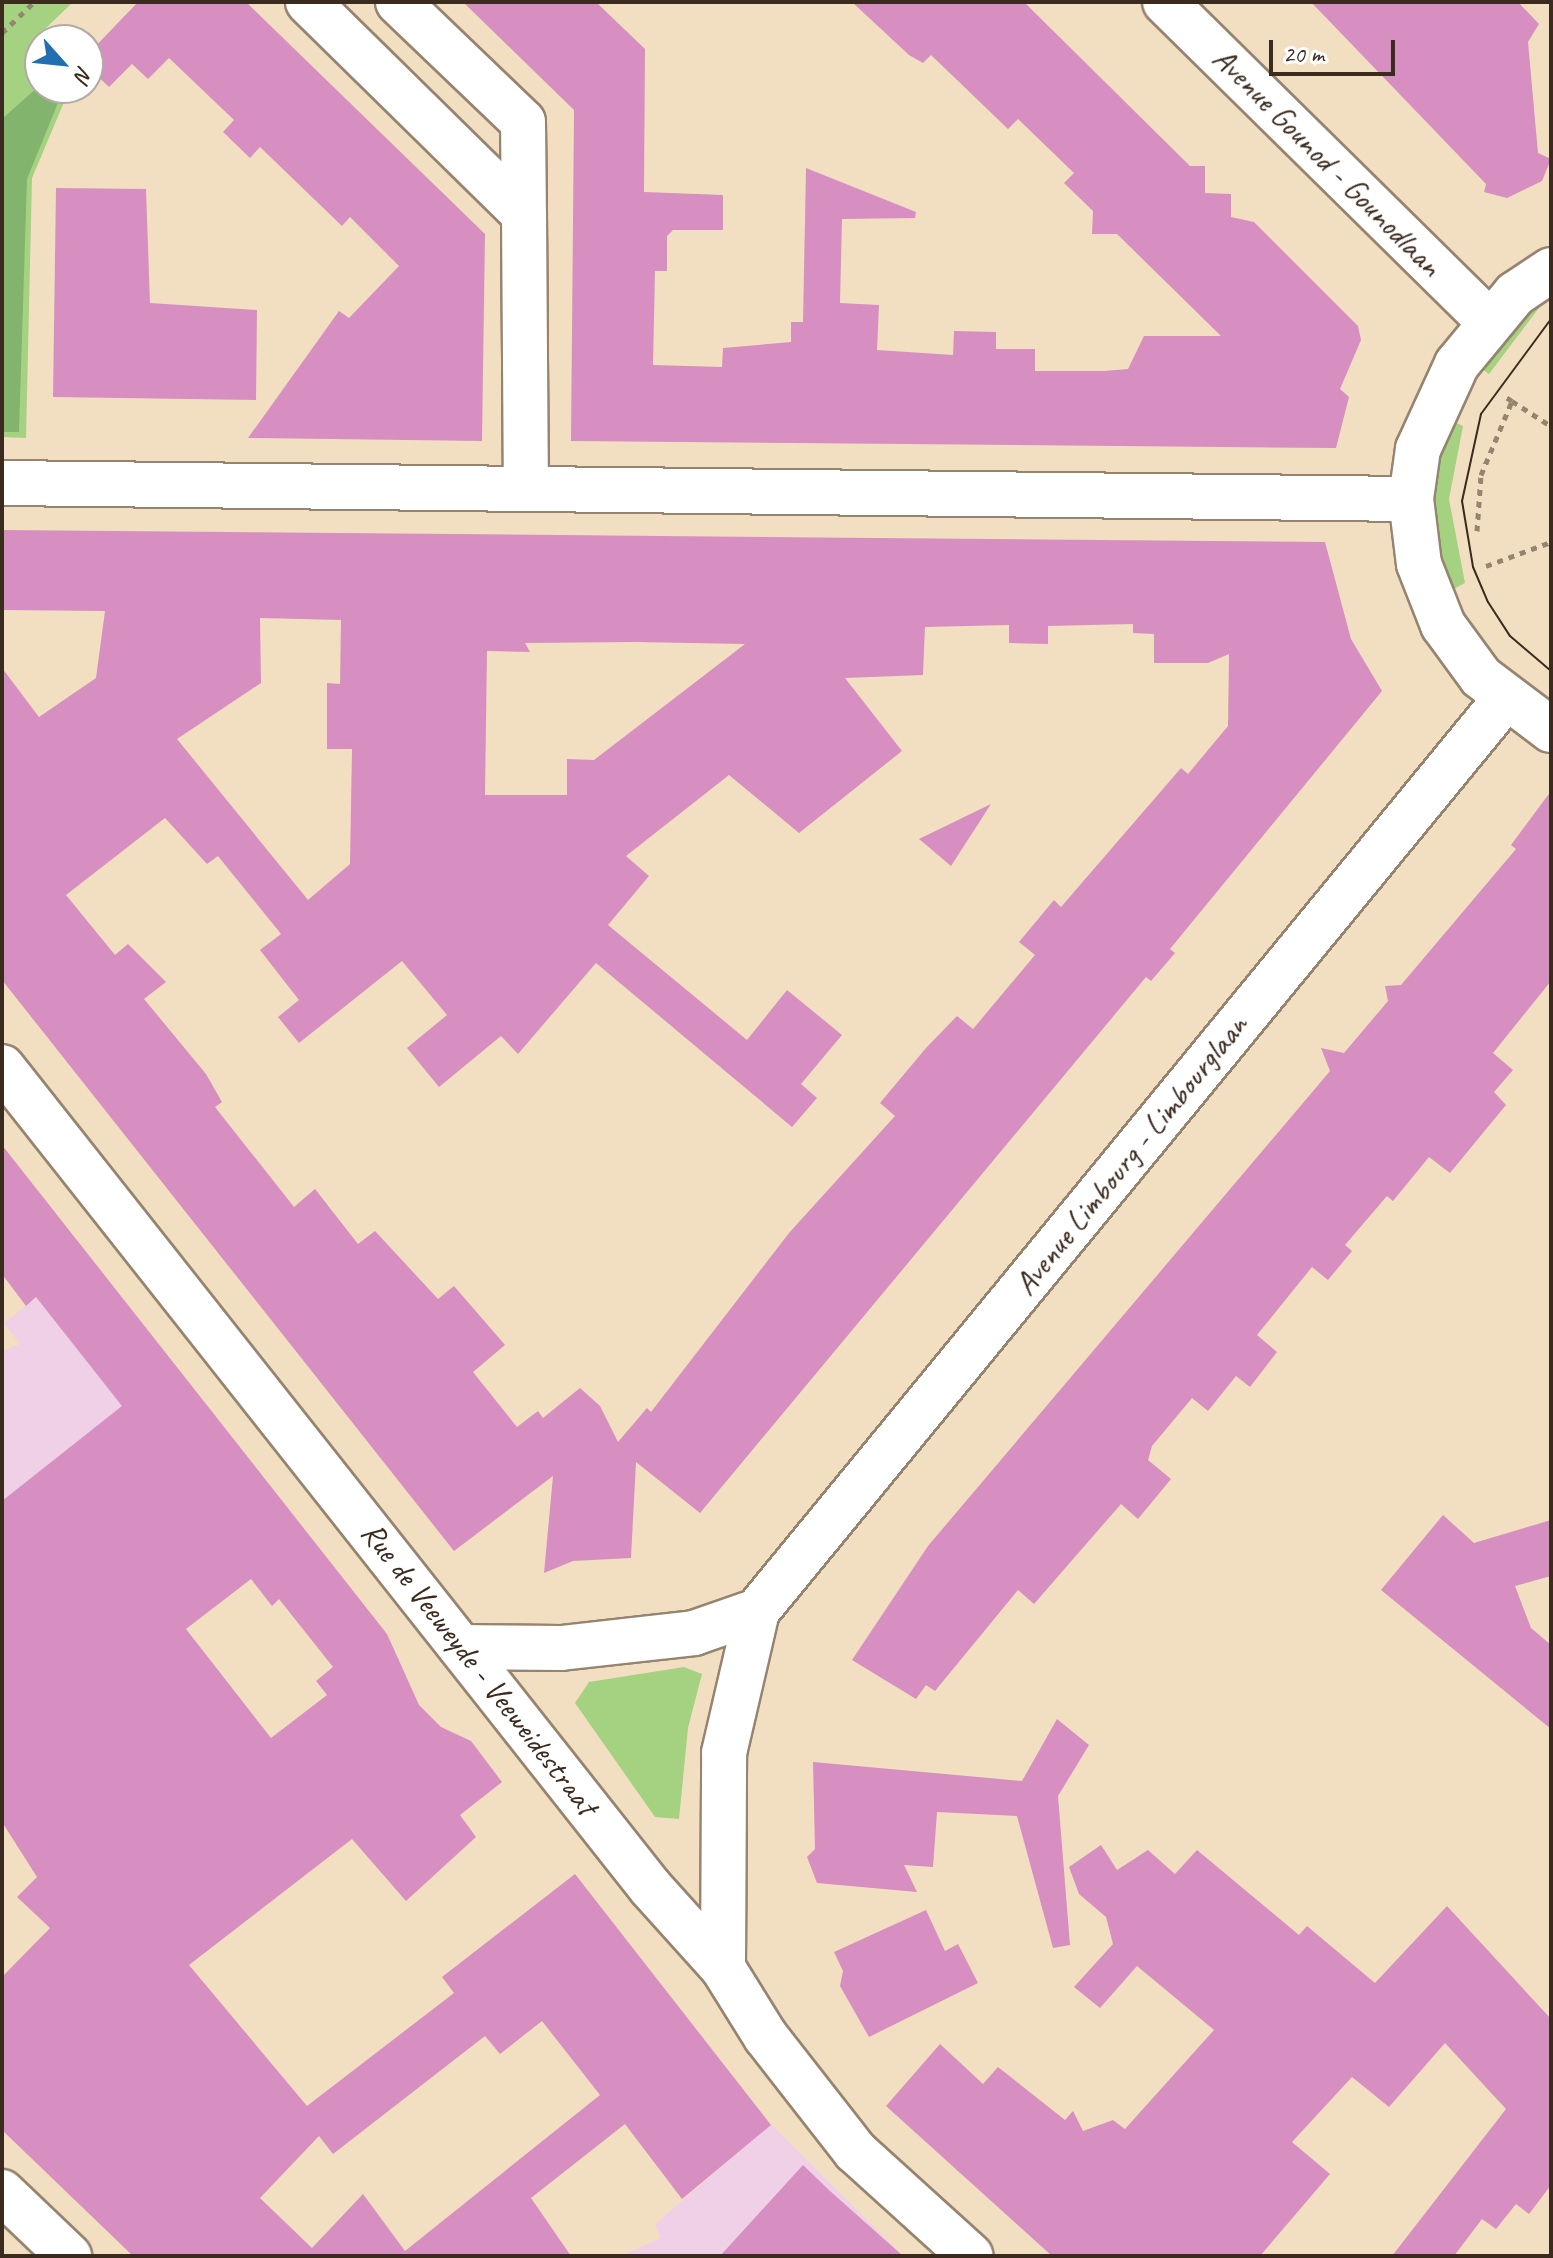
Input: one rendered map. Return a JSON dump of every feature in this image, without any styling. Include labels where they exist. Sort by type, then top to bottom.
[{"type":"street","points":[[308,2],[524,214]]},
{"type":"street","points":[[398,2],[523,122],[526,489]]},
{"type":"street","name":"Avenue Gounod - Gounodlaan","points":[[1165,2],[1489,321]]},
{"type":"street","points":[[1551,270],[1489,321],[1431,414],[1411,499],[1419,564],[1443,625],[1505,699],[1551,730]]},
{"type":"street","points":[[2,483],[1411,499]]},
{"type":"street","name":"Avenue Limbourg - Limbourglaan","points":[[723,1968],[724,1753],[757,1611],[1505,699]]},
{"type":"street","name":"Rue de Veeweyde - Veeweidestraat","points":[[2,1067],[463,1647],[723,1968],[766,2037],[855,2151],[971,2256]]},
{"type":"street","points":[[463,1647],[561,1648],[680,1635],[757,1611]]},
{"type":"street","points":[[2,2192],[69,2256]]},
{"type":"path","points":[[2,33],[34,2]]},
{"type":"path","points":[[1506,397],[1551,426]]},
{"type":"path","points":[[1477,531],[1481,475],[1512,401]]},
{"type":"path","points":[[1486,566],[1551,542]]},
{"type":"shaded area","points":[[89,1256],[243,1452],[2,1640],[2,1351],[20,1344],[4,1323]]},
{"type":"shaded area","points":[[771,2124],[903,2256],[621,2256],[661,2238],[655,2224]]},
{"type":"green space","points":[[2,2],[73,2],[50,24],[24,24],[24,104],[63,104],[32,178],[26,438],[2,437]]},
{"type":"green space","points":[[24,99],[24,104],[57,104],[27,179],[19,432],[2,432],[2,119]]},
{"type":"green space","points":[[1551,292],[1489,374],[1481,368],[1526,313]]},
{"type":"green space","points":[[1450,420],[1463,426],[1449,499],[1465,583],[1450,591],[1432,532],[1432,472]]},
{"type":"green space","points":[[684,1667],[702,1674],[688,1728],[679,1819],[655,1817],[575,1703],[589,1682]]},
{"type":"building","points":[[138,2],[246,2],[485,234],[482,441],[248,438],[339,311],[349,318],[399,266],[350,217],[342,226],[260,147],[250,158],[223,132],[234,120],[169,58],[148,79],[132,64],[109,87],[104,82],[104,37]]},
{"type":"building","points":[[463,2],[596,2],[645,49],[644,192],[723,195],[723,230],[673,230],[667,236],[667,271],[655,271],[653,365],[722,367],[723,348],[791,342],[791,322],[803,322],[806,168],[916,212],[915,218],[842,219],[840,303],[879,305],[877,350],[953,355],[954,331],[996,332],[996,349],[1035,349],[1035,371],[1104,371],[1128,369],[1144,336],[1221,336],[1117,234],[1092,234],[1093,211],[1064,183],[1074,173],[1018,119],[1008,129],[931,55],[923,63],[909,55],[852,2],[1024,2],[1190,166],[1205,166],[1205,193],[1231,194],[1231,217],[1254,222],[1358,326],[1361,340],[1340,389],[1349,397],[1336,448],[571,441],[574,110]]},
{"type":"building","points":[[1311,2],[1518,2],[1539,24],[1528,42],[1538,153],[1551,159],[1542,181],[1507,198],[1484,192],[1486,184]]},
{"type":"building","points":[[56,188],[146,189],[150,303],[257,310],[256,400],[53,397]]},
{"type":"building","points":[[2,530],[1325,542],[1351,639],[1382,691],[1170,949],[1175,953],[1151,981],[1146,977],[700,1513],[636,1462],[631,1558],[573,1561],[544,1573],[553,1476],[454,1551],[2,980],[2,668],[39,717],[96,678],[105,611],[2,610]],"holes":[[[260,618],[341,620],[340,684],[327,683],[327,749],[352,749],[350,864],[308,900],[177,739],[261,683]],[[1133,624],[1133,633],[1154,634],[1154,663],[1208,663],[1229,654],[1228,726],[1188,774],[1181,768],[1061,907],[1054,900],[1019,942],[1035,955],[973,1029],[957,1016],[926,1048],[880,1103],[895,1116],[789,1233],[651,1412],[647,1408],[618,1442],[600,1406],[580,1388],[543,1418],[538,1411],[517,1427],[473,1372],[505,1345],[454,1286],[438,1299],[375,1231],[358,1244],[315,1189],[294,1207],[215,1107],[222,1102],[206,1074],[144,999],[166,982],[128,944],[115,955],[66,895],[165,818],[207,864],[218,856],[281,934],[260,950],[299,1000],[278,1017],[299,1043],[402,961],[447,1015],[407,1048],[439,1087],[501,1036],[518,1054],[596,963],[792,1127],[817,1098],[801,1084],[842,1035],[787,990],[747,1040],[608,925],[649,876],[626,856],[729,775],[799,833],[902,751],[845,678],[923,675],[925,627],[1009,625],[1009,643],[1048,644],[1048,626]],[[635,642],[745,644],[594,760],[567,759],[567,795],[485,795],[487,651],[530,652],[525,643]]]},
{"type":"building","points":[[1551,791],[1551,981],[1493,1053],[1513,1070],[1494,1092],[1506,1105],[1450,1173],[1429,1157],[1393,1201],[1387,1196],[1345,1245],[1352,1251],[1328,1280],[1312,1267],[1257,1335],[1277,1352],[1250,1387],[1236,1376],[1208,1411],[1192,1398],[1152,1446],[1148,1460],[1171,1479],[1138,1519],[1121,1504],[1034,1604],[1018,1590],[935,1691],[926,1685],[916,1699],[852,1660],[928,1546],[1330,1071],[1321,1048],[1344,1053],[1388,1001],[1385,986],[1401,985],[1516,849],[1511,845]]},
{"type":"building","points":[[991,804],[951,866],[919,839]]},
{"type":"building","points":[[2,1145],[387,1634],[419,1705],[441,1727],[471,1741],[502,1782],[460,1815],[476,1837],[406,1901],[352,1839],[189,1965],[307,2106],[454,1993],[442,1977],[575,1874],[771,2125],[682,2199],[625,2124],[531,2198],[571,2256],[133,2256],[2,2130],[2,1977],[50,1928],[17,1897],[37,1877],[2,1822],[2,1501],[122,1406],[36,1297],[26,1306],[2,1274]],"holes":[[[251,1579],[272,1606],[279,1599],[333,1667],[316,1681],[327,1695],[271,1738],[186,1629]],[[542,2021],[600,2095],[405,2251],[363,2194],[312,2248],[260,2198],[319,2136],[333,2154],[485,2036],[500,2054]]]},
{"type":"building","points":[[1443,1515],[1474,1543],[1551,1520],[1551,1576],[1515,1586],[1531,1628],[1551,1645],[1551,1729],[1381,1590]]},
{"type":"building","points":[[1057,1719],[1089,1745],[1058,1796],[1070,1945],[1053,1948],[1017,1816],[937,1812],[933,1867],[904,1865],[917,1892],[817,1883],[807,1857],[815,1849],[813,1762],[1022,1781]]},
{"type":"building","points":[[1101,1845],[1117,1870],[1148,1850],[1175,1874],[1197,1850],[1299,1935],[1307,1926],[1375,1983],[1447,1906],[1551,2019],[1551,2185],[1529,2214],[1516,2204],[1496,2229],[1482,2219],[1454,2256],[1392,2256],[1506,2109],[1445,2043],[1389,2107],[1352,2077],[1292,2142],[1330,2174],[1260,2256],[1052,2256],[886,2106],[940,2044],[983,2084],[998,2067],[1065,2120],[1073,2111],[1083,2131],[1113,2120],[1125,2129],[1214,2030],[1137,1966],[1100,2008],[1074,1987],[1113,1944],[1106,1917],[1079,1894],[1069,1867]]},
{"type":"building","points":[[926,1910],[945,1951],[958,1944],[978,1983],[869,2037],[840,1986],[843,1971],[834,1952]]},
{"type":"building","points":[[803,2165],[830,2191],[903,2256],[720,2256]]},
{"type":"tram line","points":[[1551,319],[1481,414],[1462,501],[1473,567],[1488,602],[1510,636],[1551,671]]}]
